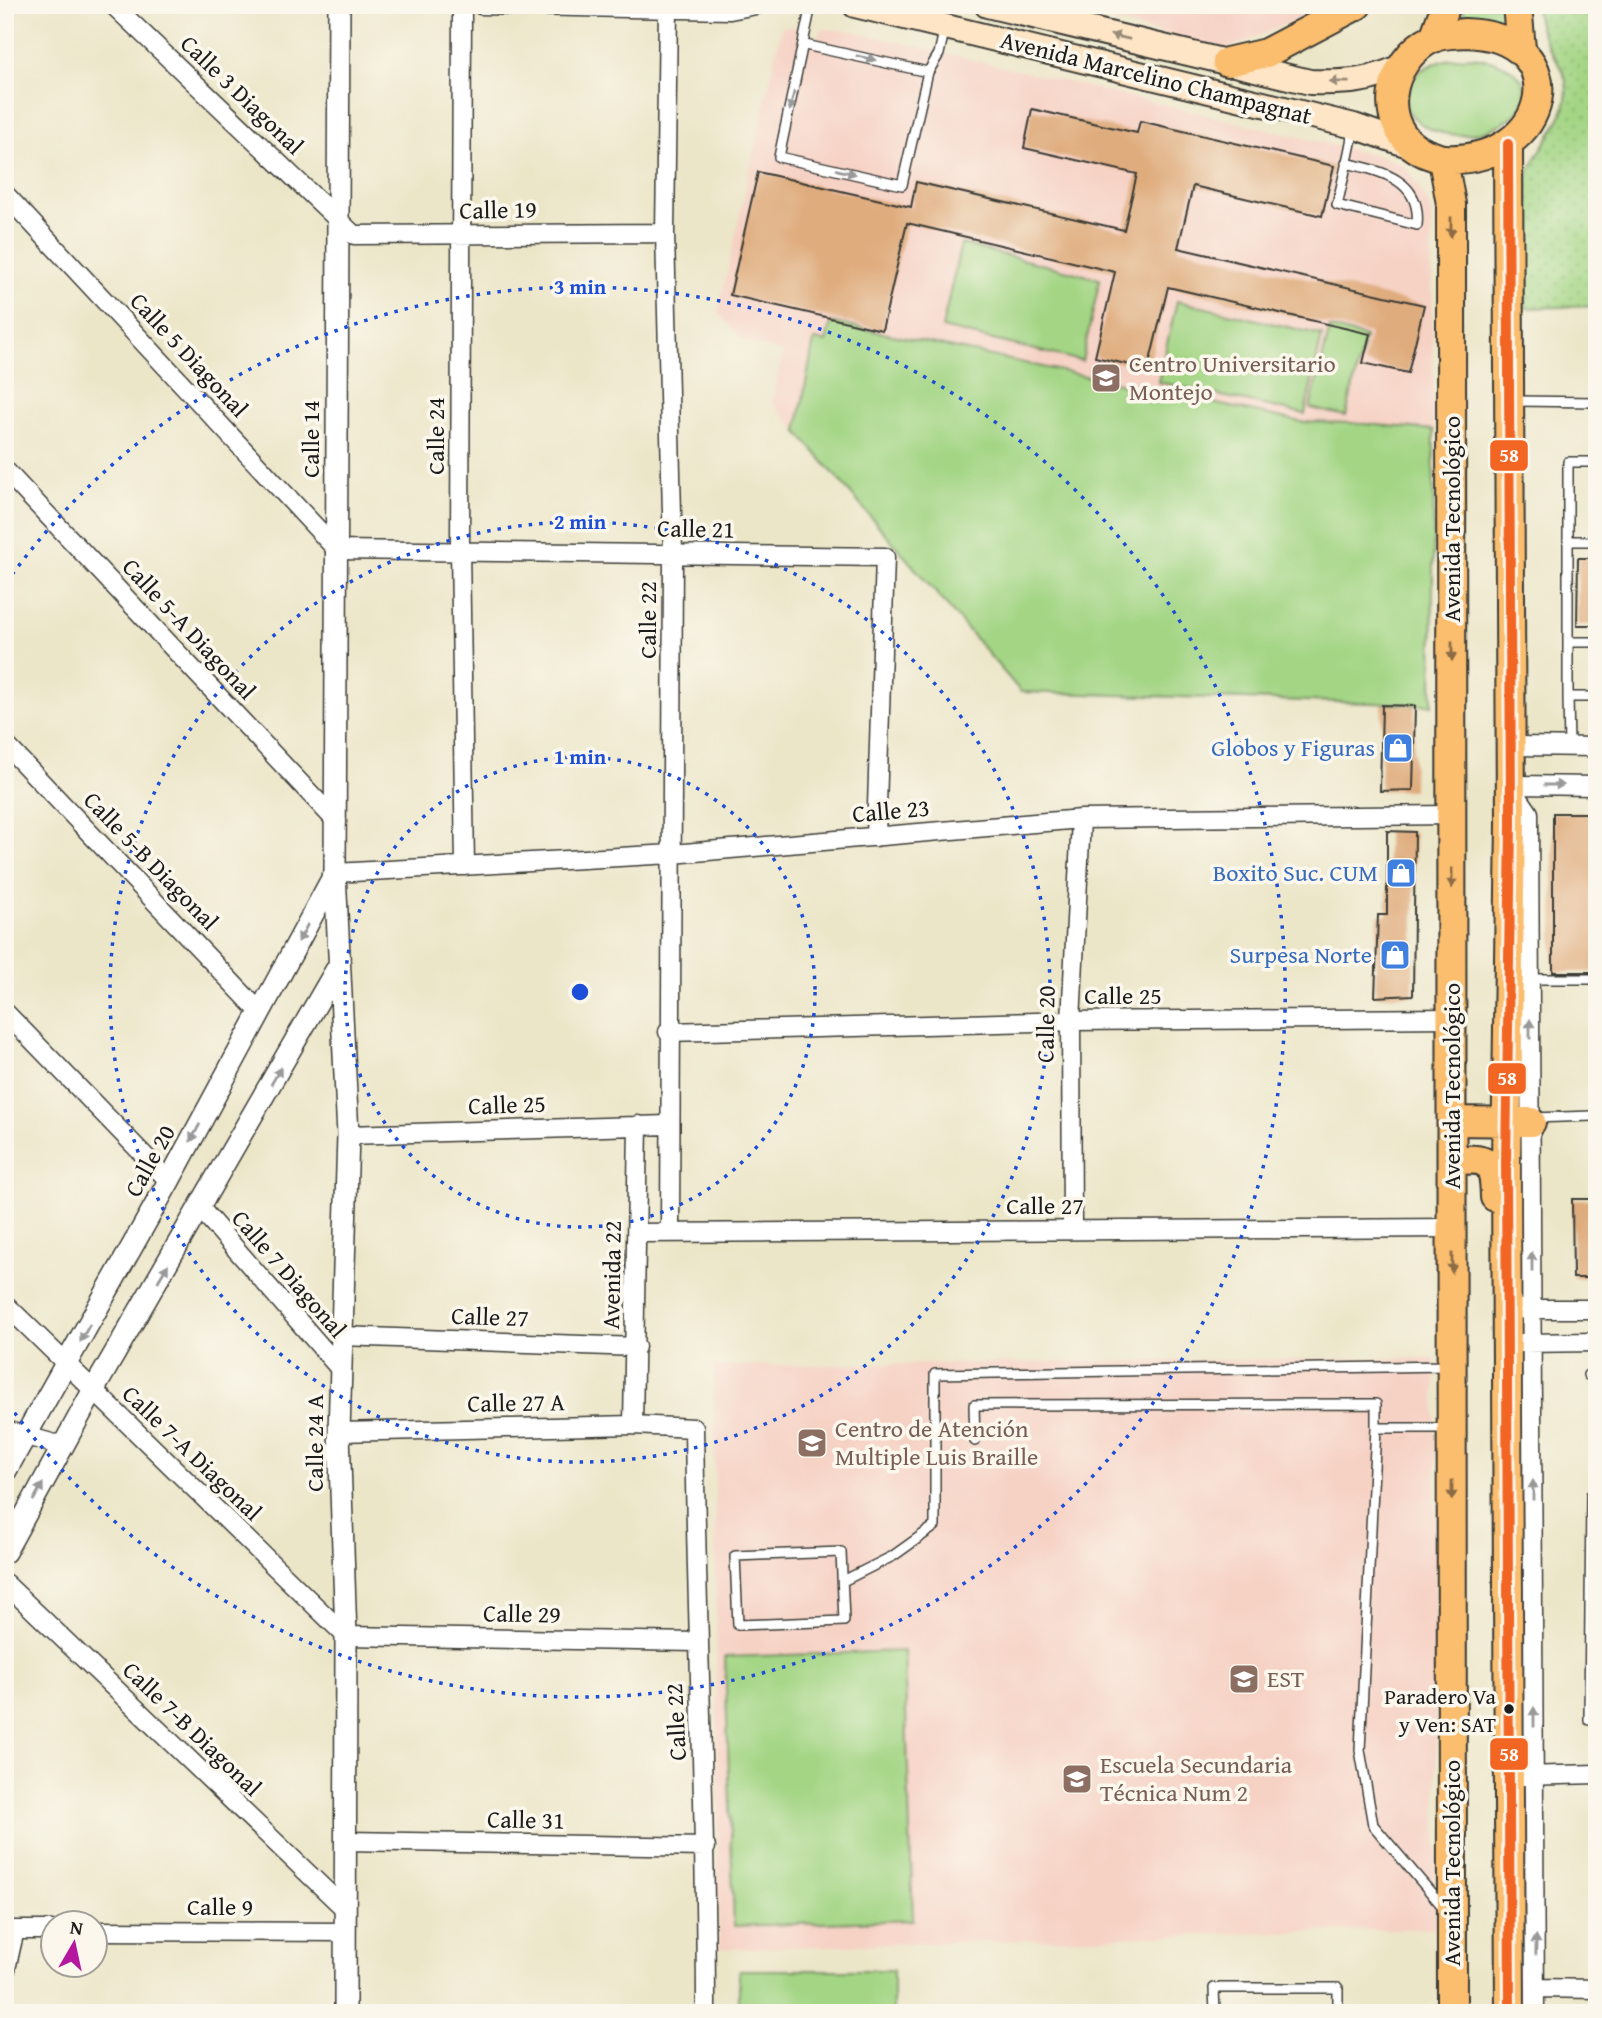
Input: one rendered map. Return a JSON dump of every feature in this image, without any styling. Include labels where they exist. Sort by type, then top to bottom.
[{"type":"main road","name":"Avenida Marcelino Champagnat","points":[[855,5],[1354,126],[1414,147]]},
{"type":"main road","name":"Avenida Marcelino Champagnat","points":[[987,5],[1046,14],[1310,82],[1358,83],[1386,75],[1404,65]]},
{"type":"main road","points":[[1227,62],[1266,53],[1357,5]]},
{"type":"main road","points":[[1434,38],[1482,33],[1508,40],[1521,49],[1530,61],[1538,95],[1535,113],[1526,129],[1508,144],[1482,156],[1443,160],[1414,147],[1400,133],[1393,119],[1394,89],[1404,65],[1434,38],[1446,5]]},
{"type":"main road","points":[[1517,5],[1521,49]]},
{"type":"main road","points":[[1508,144],[1511,785],[1523,1120],[1508,1246]]},
{"type":"main road","name":"Avenida Tecnológico","points":[[1443,160],[1451,204],[1452,2013]]},
{"type":"main road","points":[[1452,1121],[1523,1120]]},
{"type":"main road","points":[[1452,1161],[1482,1160],[1494,1173],[1495,1218],[1508,1246],[1520,1309],[1522,1776],[1510,2013]]},
{"type":"street","name":"Calle 3 Diagonal","points":[[113,5],[338,220]]},
{"type":"street","name":"Calle 14","points":[[335,873],[339,5]]},
{"type":"street","name":"Calle 24","points":[[462,5],[460,549],[465,866]]},
{"type":"street","points":[[481,5],[730,10],[756,5]]},
{"type":"street","name":"Calle 22","points":[[668,9],[666,233],[673,554],[672,854],[668,1032],[670,1233]]},
{"type":"street","name":"Calle 5 Diagonal","points":[[5,194],[337,550]]},
{"type":"street","name":"Calle 19","points":[[338,220],[354,235],[666,233]]},
{"type":"street","name":"Calle 5-A Diagonal","points":[[5,470],[337,822]]},
{"type":"street","name":"Calle 21","points":[[337,550],[460,549],[885,557],[876,837]]},
{"type":"street","name":"Calle 5-B Diagonal","points":[[5,744],[260,1012]]},
{"type":"street","points":[[1511,746],[1597,747]]},
{"type":"street","points":[[1511,785],[1597,786]]},
{"type":"street","name":"Calle 23","points":[[335,873],[672,854],[1081,819],[1452,815]]},
{"type":"street","name":"Calle 20","points":[[1072,1230],[1071,1021],[1081,819]]},
{"type":"street","name":"Calle 20","points":[[5,1472],[16,1433],[69,1363],[335,873]]},
{"type":"street","name":"Calle 24 A","points":[[335,873],[348,1135],[340,1432],[346,1636],[345,2013]]},
{"type":"street","points":[[5,1552],[93,1391],[201,1209],[339,965]]},
{"type":"street","points":[[5,1012],[169,1181]]},
{"type":"street","name":"Calle 25","points":[[668,1032],[1071,1021],[1452,1018]]},
{"type":"street","points":[[1523,1120],[1520,1309],[1597,1309]]},
{"type":"street","name":"Avenida 22","points":[[632,1425],[636,1347],[638,1125]]},
{"type":"street","name":"Calle 25","points":[[348,1135],[668,1125]]},
{"type":"street","name":"Calle 7 Diagonal","points":[[201,1209],[341,1370]]},
{"type":"street","name":"Calle 27","points":[[638,1233],[1452,1228]]},
{"type":"street","name":"Calle 7-A Diagonal","points":[[5,1304],[69,1363],[93,1391],[346,1636]]},
{"type":"street","name":"Calle 27","points":[[342,1335],[636,1347]]},
{"type":"street","points":[[1520,1343],[1597,1342]]},
{"type":"street","name":"Calle 27 A","points":[[340,1432],[632,1425],[694,1428]]},
{"type":"street","name":"Calle 22","points":[[694,1428],[697,1642],[706,1847],[706,2013]]},
{"type":"street","points":[[16,1433],[62,1446]]},
{"type":"street","name":"Calle 7-B Diagonal","points":[[5,1583],[345,1909]]},
{"type":"street","name":"Calle 29","points":[[346,1636],[697,1642]]},
{"type":"street","points":[[1535,2013],[1522,1776],[1597,1774]]},
{"type":"street","name":"Calle 31","points":[[345,1841],[706,1847]]},
{"type":"street","points":[[5,1973],[10,1930],[38,1930]]},
{"type":"street","name":"Calle 9","points":[[108,1931],[345,1932]]},
{"type":"street","points":[[1535,1988],[1597,1989]]},
{"type":"lane","points":[[811,5],[779,158],[902,185],[928,72],[939,54],[945,26]]},
{"type":"lane","points":[[805,42],[928,72]]},
{"type":"lane","points":[[1346,163],[1389,173],[1402,182],[1418,213],[1417,225],[1337,205],[1346,163],[1354,126]]},
{"type":"lane","points":[[1509,401],[1597,402]]},
{"type":"lane","points":[[1569,746],[1568,462],[1597,462]]},
{"type":"lane","points":[[1568,541],[1597,541]]},
{"type":"lane","points":[[1568,642],[1597,642]]},
{"type":"lane","points":[[1568,697],[1597,697]]},
{"type":"lane","points":[[1520,979],[1597,979]]},
{"type":"lane","points":[[1523,1120],[1593,1116]]},
{"type":"lane","points":[[842,1581],[893,1556],[934,1525],[935,1374],[1452,1366]]},
{"type":"lane","points":[[975,1441],[974,1405],[1376,1404],[1360,1750],[1363,1774],[1373,1825],[1452,1918]]},
{"type":"lane","points":[[1376,1428],[1452,1428]]},
{"type":"lane","points":[[1597,1495],[1591,1495],[1594,1541],[1589,1720],[1597,1720]]},
{"type":"lane","points":[[841,1552],[842,1581],[844,1621],[738,1625],[735,1556],[841,1552]]},
{"type":"lane","points":[[1215,2013],[1214,1988],[1338,1988],[1338,2013]]},
{"type":"shaded area","points":[[1043,5],[1329,5],[1228,49]]},
{"type":"shaded area","name":"Centro Universitario Montejo","points":[[782,26],[799,28],[803,36],[817,37],[822,29],[851,31],[1384,157],[1405,166],[1431,208],[1434,430],[1432,705],[1021,692],[772,402],[783,353],[744,341],[718,313]]},
{"type":"shaded area","name":"Escuela Secundaria Técnica Num 2","points":[[1435,1358],[1437,1928],[719,1949],[714,1366]]},
{"type":"green space","points":[[1464,5],[1505,5],[1505,21],[1464,16]]},
{"type":"green space","points":[[1535,5],[1597,5],[1597,306],[1526,308],[1527,181],[1537,156],[1559,121],[1567,95],[1565,76],[1542,33]]},
{"type":"green space","points":[[1469,57],[1501,64],[1519,76],[1525,95],[1521,107],[1501,124],[1475,133],[1448,134],[1424,126],[1405,106],[1410,83],[1416,75],[1434,64]]},
{"type":"green space","points":[[961,244],[1100,279],[1082,361],[942,328]]},
{"type":"green space","points":[[1177,301],[1322,335],[1305,414],[1158,382]]},
{"type":"green space","points":[[831,322],[1302,422],[1434,430],[1432,705],[1021,692],[797,431],[814,340],[826,342]]},
{"type":"green space","points":[[1330,328],[1365,337],[1346,416],[1310,408]]},
{"type":"green space","points":[[904,1651],[913,1920],[734,1926],[725,1657]]},
{"type":"green space","points":[[739,1970],[893,1970],[893,2013],[739,2013]]},
{"type":"building","points":[[1032,109],[1137,133],[1140,121],[1334,166],[1322,216],[1193,186],[1178,248],[1424,305],[1408,373],[1363,363],[1370,334],[1168,287],[1148,369],[1095,357],[1115,272],[907,223],[882,330],[730,295],[758,172],[911,207],[916,182],[1124,230],[1137,174],[1024,148]]},
{"type":"building","points":[[1578,558],[1597,558],[1597,625],[1577,625]]},
{"type":"building","name":"Globos y Figuras","points":[[1382,705],[1415,706],[1413,790],[1380,791]]},
{"type":"building","points":[[1553,813],[1597,813],[1597,972],[1553,972]]},
{"type":"building","points":[[1387,831],[1415,832],[1413,995],[1375,997],[1378,915],[1387,915]]},
{"type":"building","points":[[1572,1199],[1597,1199],[1597,1278],[1573,1278]]},
{"type":"transit line","name":"58","points":[[1508,144],[1511,824],[1506,1163],[1510,2013]]},
{"type":"place","name":"Centro Universitario Montejo","points":[[1106,378]]},
{"type":"place","name":"Globos y Figuras","points":[[1398,748]]},
{"type":"place","name":"Boxito Suc. CUM","points":[[1401,873]]},
{"type":"place","name":"Surpesa Norte","points":[[1395,955]]},
{"type":"place","name":"Centro de Atención Multiple Luis Braille","points":[[812,1443]]},
{"type":"place","name":"EST","points":[[1244,1679]]},
{"type":"place","name":"Paradero Va y Ven: SAT","points":[[1509,1709]]},
{"type":"place","name":"Escuela Secundaria Técnica Num 2","points":[[1077,1779]]}]
